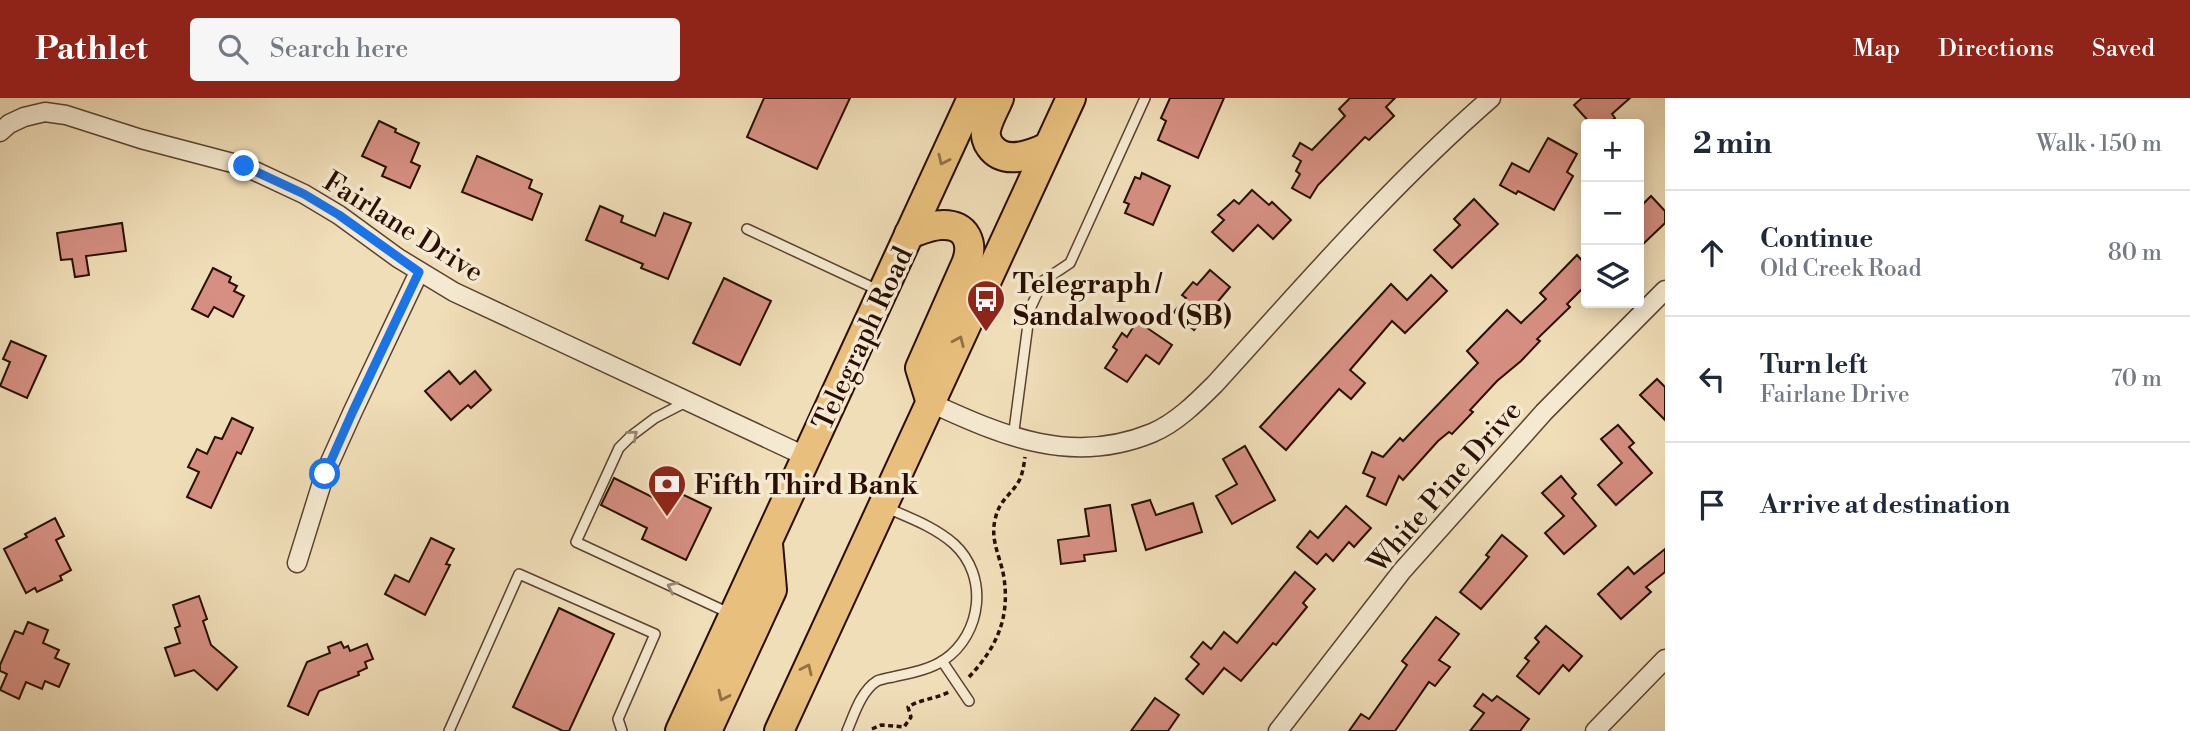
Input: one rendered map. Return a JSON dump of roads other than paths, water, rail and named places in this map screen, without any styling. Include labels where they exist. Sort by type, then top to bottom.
[{"type":"highway","name":"Telegraph Road","points":[[680,731],[972,98]]},
{"type":"highway","points":[[999,98],[986,131],[992,150],[1011,158],[1031,155],[1048,147]]},
{"type":"highway","points":[[779,731],[1071,98]]},
{"type":"highway","points":[[909,234],[945,225],[961,230],[970,243],[966,264],[920,368],[930,403]]},
{"type":"highway","points":[[707,731],[772,590],[768,541]]},
{"type":"street","points":[[930,403],[1013,438],[1051,446],[1097,446],[1152,433],[1173,421],[1215,384],[1357,228],[1491,98]]},
{"type":"street","name":"Fairlane Drive","points":[[0,132],[24,117],[45,112],[66,114],[141,139],[244,166],[304,194],[339,215],[419,272],[478,304],[807,457]]},
{"type":"street","points":[[297,563],[325,474],[419,272]]},
{"type":"street","name":"White Pine Drive","points":[[1278,731],[1402,571],[1544,412],[1665,290]]},
{"type":"street","points":[[1595,731],[1665,659]]},
{"type":"lane","points":[[1013,438],[1030,309],[1043,281],[1070,262],[1145,98]]},
{"type":"lane","points":[[747,229],[882,293]]},
{"type":"lane","points":[[688,401],[655,418],[619,449],[576,542],[733,615]]},
{"type":"lane","points":[[846,731],[864,695],[878,681],[930,667],[957,649],[968,634],[977,610],[977,586],[968,563],[956,545],[938,532],[883,506]]},
{"type":"lane","points":[[449,731],[519,573],[656,634],[618,719],[622,731]]},
{"type":"lane","points":[[942,661],[970,701]]},
{"type":"place","name":"Telegraph / Sandalwood (SB)","points":[[986,333]]},
{"type":"place","name":"Fifth Third Bank","points":[[667,518]]}]
